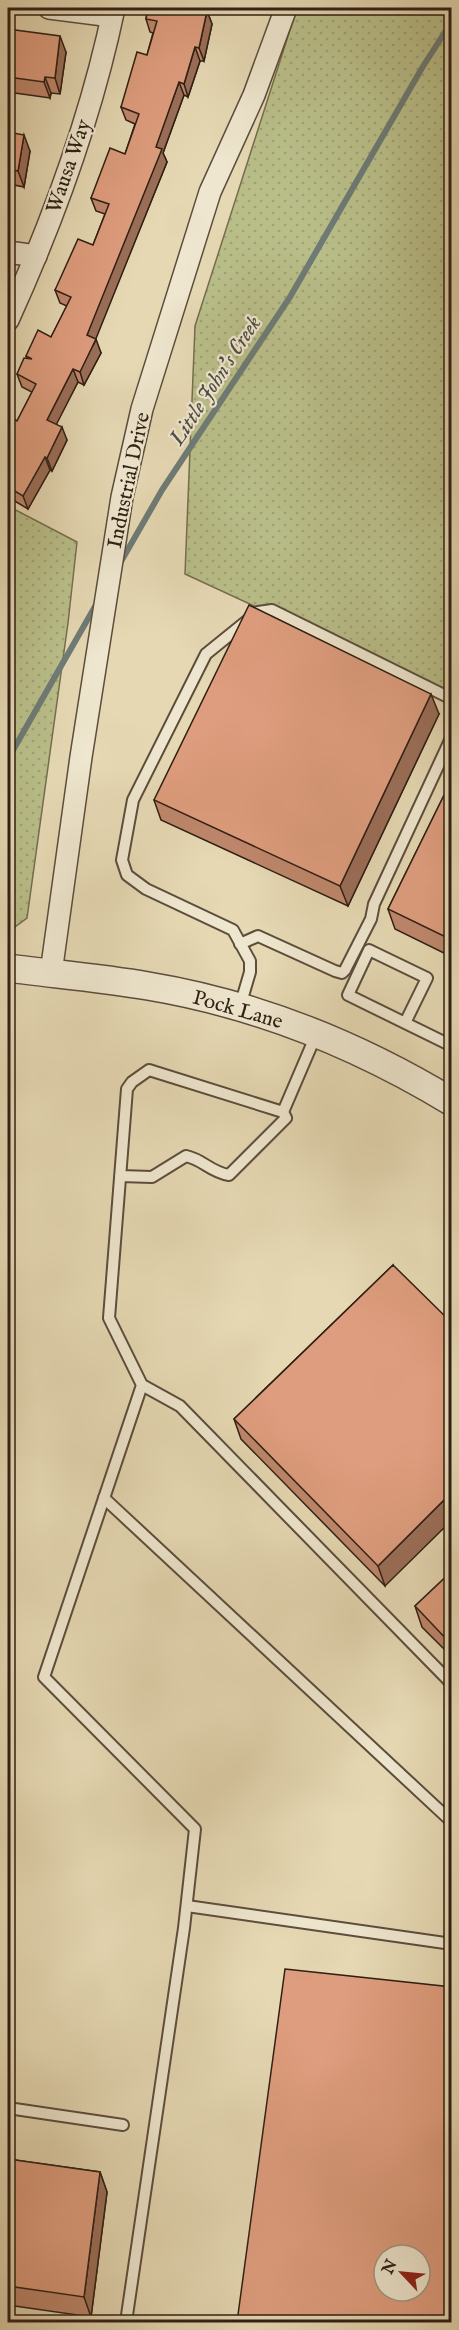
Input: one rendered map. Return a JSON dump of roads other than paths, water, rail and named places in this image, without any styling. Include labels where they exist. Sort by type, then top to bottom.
[{"type":"street","points":[[50,8],[113,12]]},
{"type":"street","name":"Industrial Drive","points":[[51,973],[122,497],[142,409],[210,192],[254,95],[286,8]]},
{"type":"street","name":"Wausa Way","points":[[8,320],[36,256],[68,168],[113,12]]},
{"type":"street","points":[[8,252],[36,256]]},
{"type":"street","name":"Pock Lane","points":[[8,968],[147,986],[240,1007],[316,1033],[364,1053],[452,1102]]},
{"type":"lane","points":[[240,1007],[250,972],[250,961],[233,930],[146,890],[128,875],[122,860],[133,800],[206,654],[258,612],[272,610],[452,699]]},
{"type":"lane","points":[[240,944],[258,936],[342,973],[370,919],[374,904],[452,736]]},
{"type":"lane","points":[[405,1023],[427,978],[369,950],[348,995],[405,1023],[452,1046]]},
{"type":"lane","points":[[283,1112],[316,1033]]},
{"type":"lane","points":[[120,1176],[152,1177],[186,1155],[197,1159],[215,1173],[229,1175],[283,1123],[286,1118],[283,1112],[150,1070],[132,1082],[127,1089],[120,1176],[109,1318],[142,1385],[180,1406],[452,1684]]},
{"type":"lane","points":[[126,2322],[187,1906],[195,1829],[44,1677],[142,1385]]},
{"type":"lane","points":[[104,1498],[452,1822]]},
{"type":"lane","points":[[187,1906],[452,1944]]},
{"type":"lane","points":[[8,2108],[123,2125]]},
{"type":"waterway","name":"Little John's Creek","points":[[119,565],[162,490],[290,297],[422,68],[452,21]]},
{"type":"waterway","name":"Little John's Creek","points":[[8,759],[97,603]]}]
